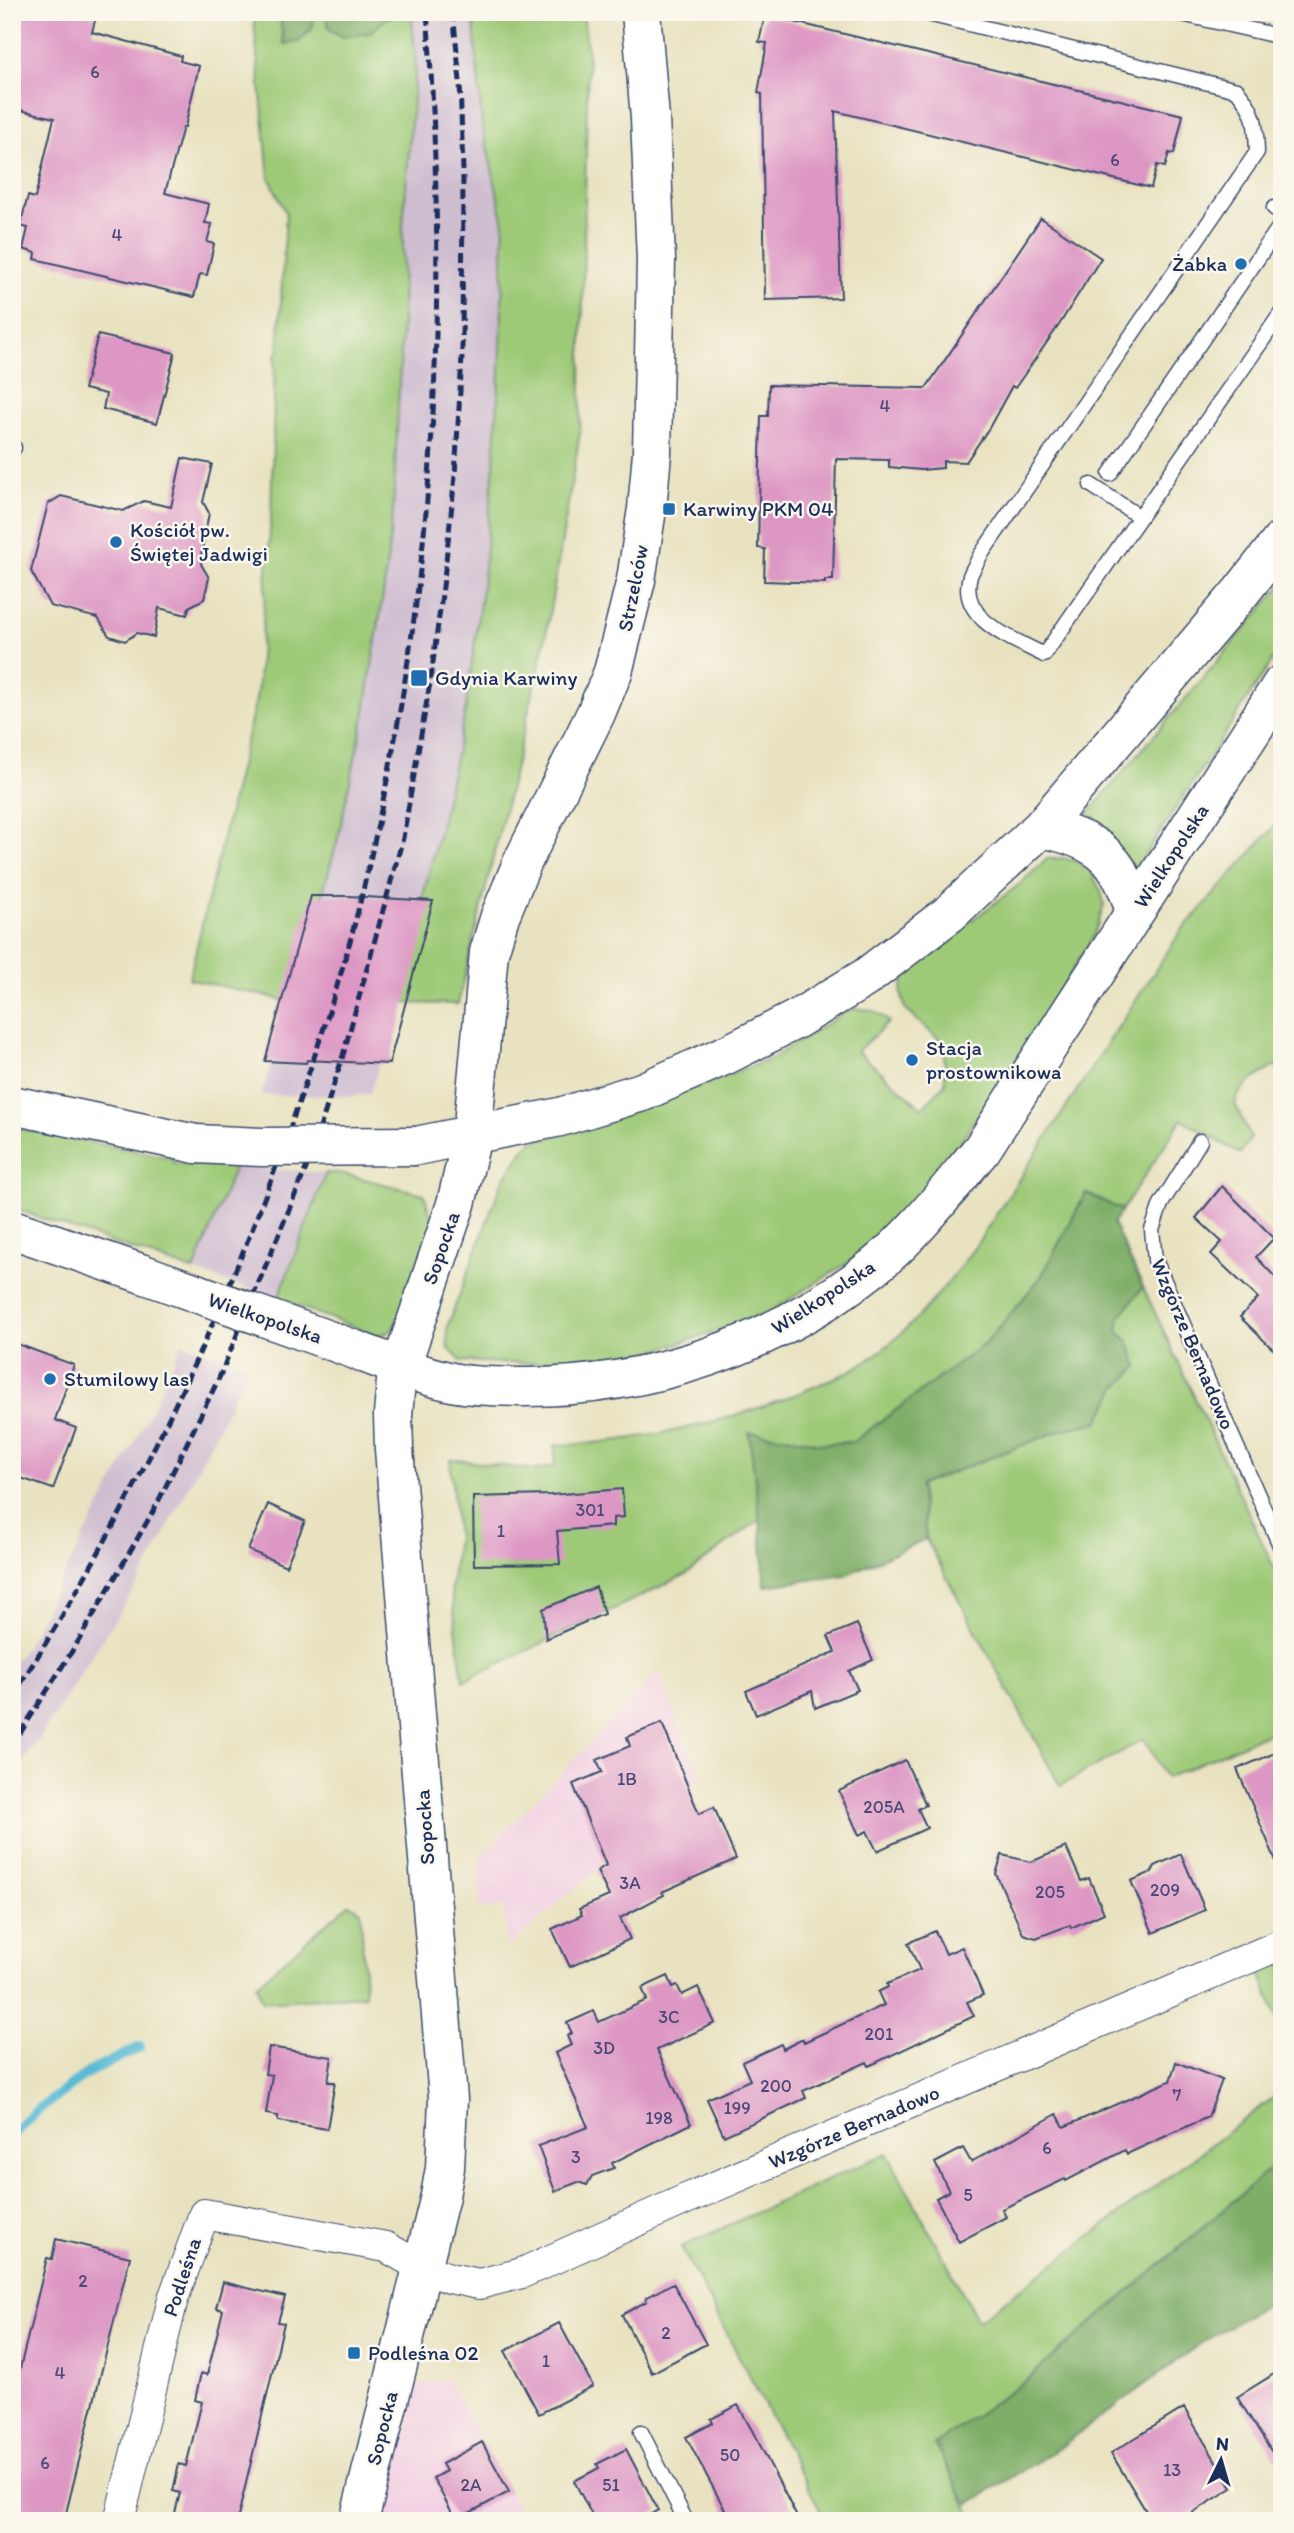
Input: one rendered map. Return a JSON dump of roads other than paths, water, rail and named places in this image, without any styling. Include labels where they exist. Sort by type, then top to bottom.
[{"type":"main road","name":"Strzelców","points":[[472,1136],[489,953],[500,916],[523,863],[613,672],[636,580],[648,509],[652,453],[656,260],[650,118],[641,12]]},
{"type":"main road","points":[[12,1105],[196,1144],[261,1147],[416,1146],[560,1116],[642,1092],[729,1054],[797,1019],[865,978],[949,914],[1041,828],[1282,540]]},
{"type":"main road","name":"Wielkopolska","points":[[12,1229],[400,1366],[453,1382],[553,1387],[648,1374],[720,1353],[803,1315],[875,1265],[925,1217],[974,1158],[1034,1071],[1282,684]]},
{"type":"main road","points":[[1041,828],[1065,833],[1091,844],[1112,862],[1127,885],[1135,912]]},
{"type":"main road","name":"Sopocka","points":[[359,2521],[423,2268],[445,2168],[448,2099],[393,1415],[400,1366],[456,1204],[472,1136]]},
{"type":"street","name":"Wzgórze Bernadowo","points":[[423,2268],[449,2278],[479,2284],[522,2273],[699,2193],[1282,1944]]},
{"type":"street","name":"Podleśna","points":[[119,2521],[173,2299],[204,2214],[386,2247],[423,2268]]},
{"type":"lane","points":[[920,12],[1237,90],[1251,107],[1256,123],[1257,152],[980,556],[969,578],[969,599],[978,615],[993,627],[1044,655],[1282,312]]},
{"type":"lane","points":[[1173,12],[1282,37]]},
{"type":"lane","points":[[1140,517],[1095,488],[1282,223]]},
{"type":"lane","name":"Wzgórze Bernadowo","points":[[1200,1141],[1161,1205],[1152,1230],[1155,1260],[1282,1550]]},
{"type":"lane","points":[[641,2432],[686,2521]]},
{"type":"waterway","points":[[12,2135],[34,2113],[89,2072],[140,2047]]},
{"type":"railway","points":[[12,1697],[57,1625],[139,1478],[211,1326],[275,1170],[336,989],[358,912],[403,694],[417,597],[432,439],[437,256],[427,12]]},
{"type":"railway","points":[[12,1746],[79,1640],[155,1508],[219,1378],[310,1159],[342,1059],[403,838],[431,677],[455,476],[462,357],[463,171],[460,81],[453,12]]},
{"type":"place","name":"Żabka","points":[[1241,264]]},
{"type":"place","name":"Karwiny PKM 04","points":[[669,509]]},
{"type":"place","name":"Kościół pw. Świętej Jadwigi","points":[[116,542]]},
{"type":"place","name":"Gdynia Karwiny","points":[[419,678]]},
{"type":"place","name":"Stacja prostownikowa","points":[[912,1060]]},
{"type":"place","name":"Stumilowy las","points":[[50,1379]]},
{"type":"place","name":"Podleśna 02","points":[[354,2353]]}]
